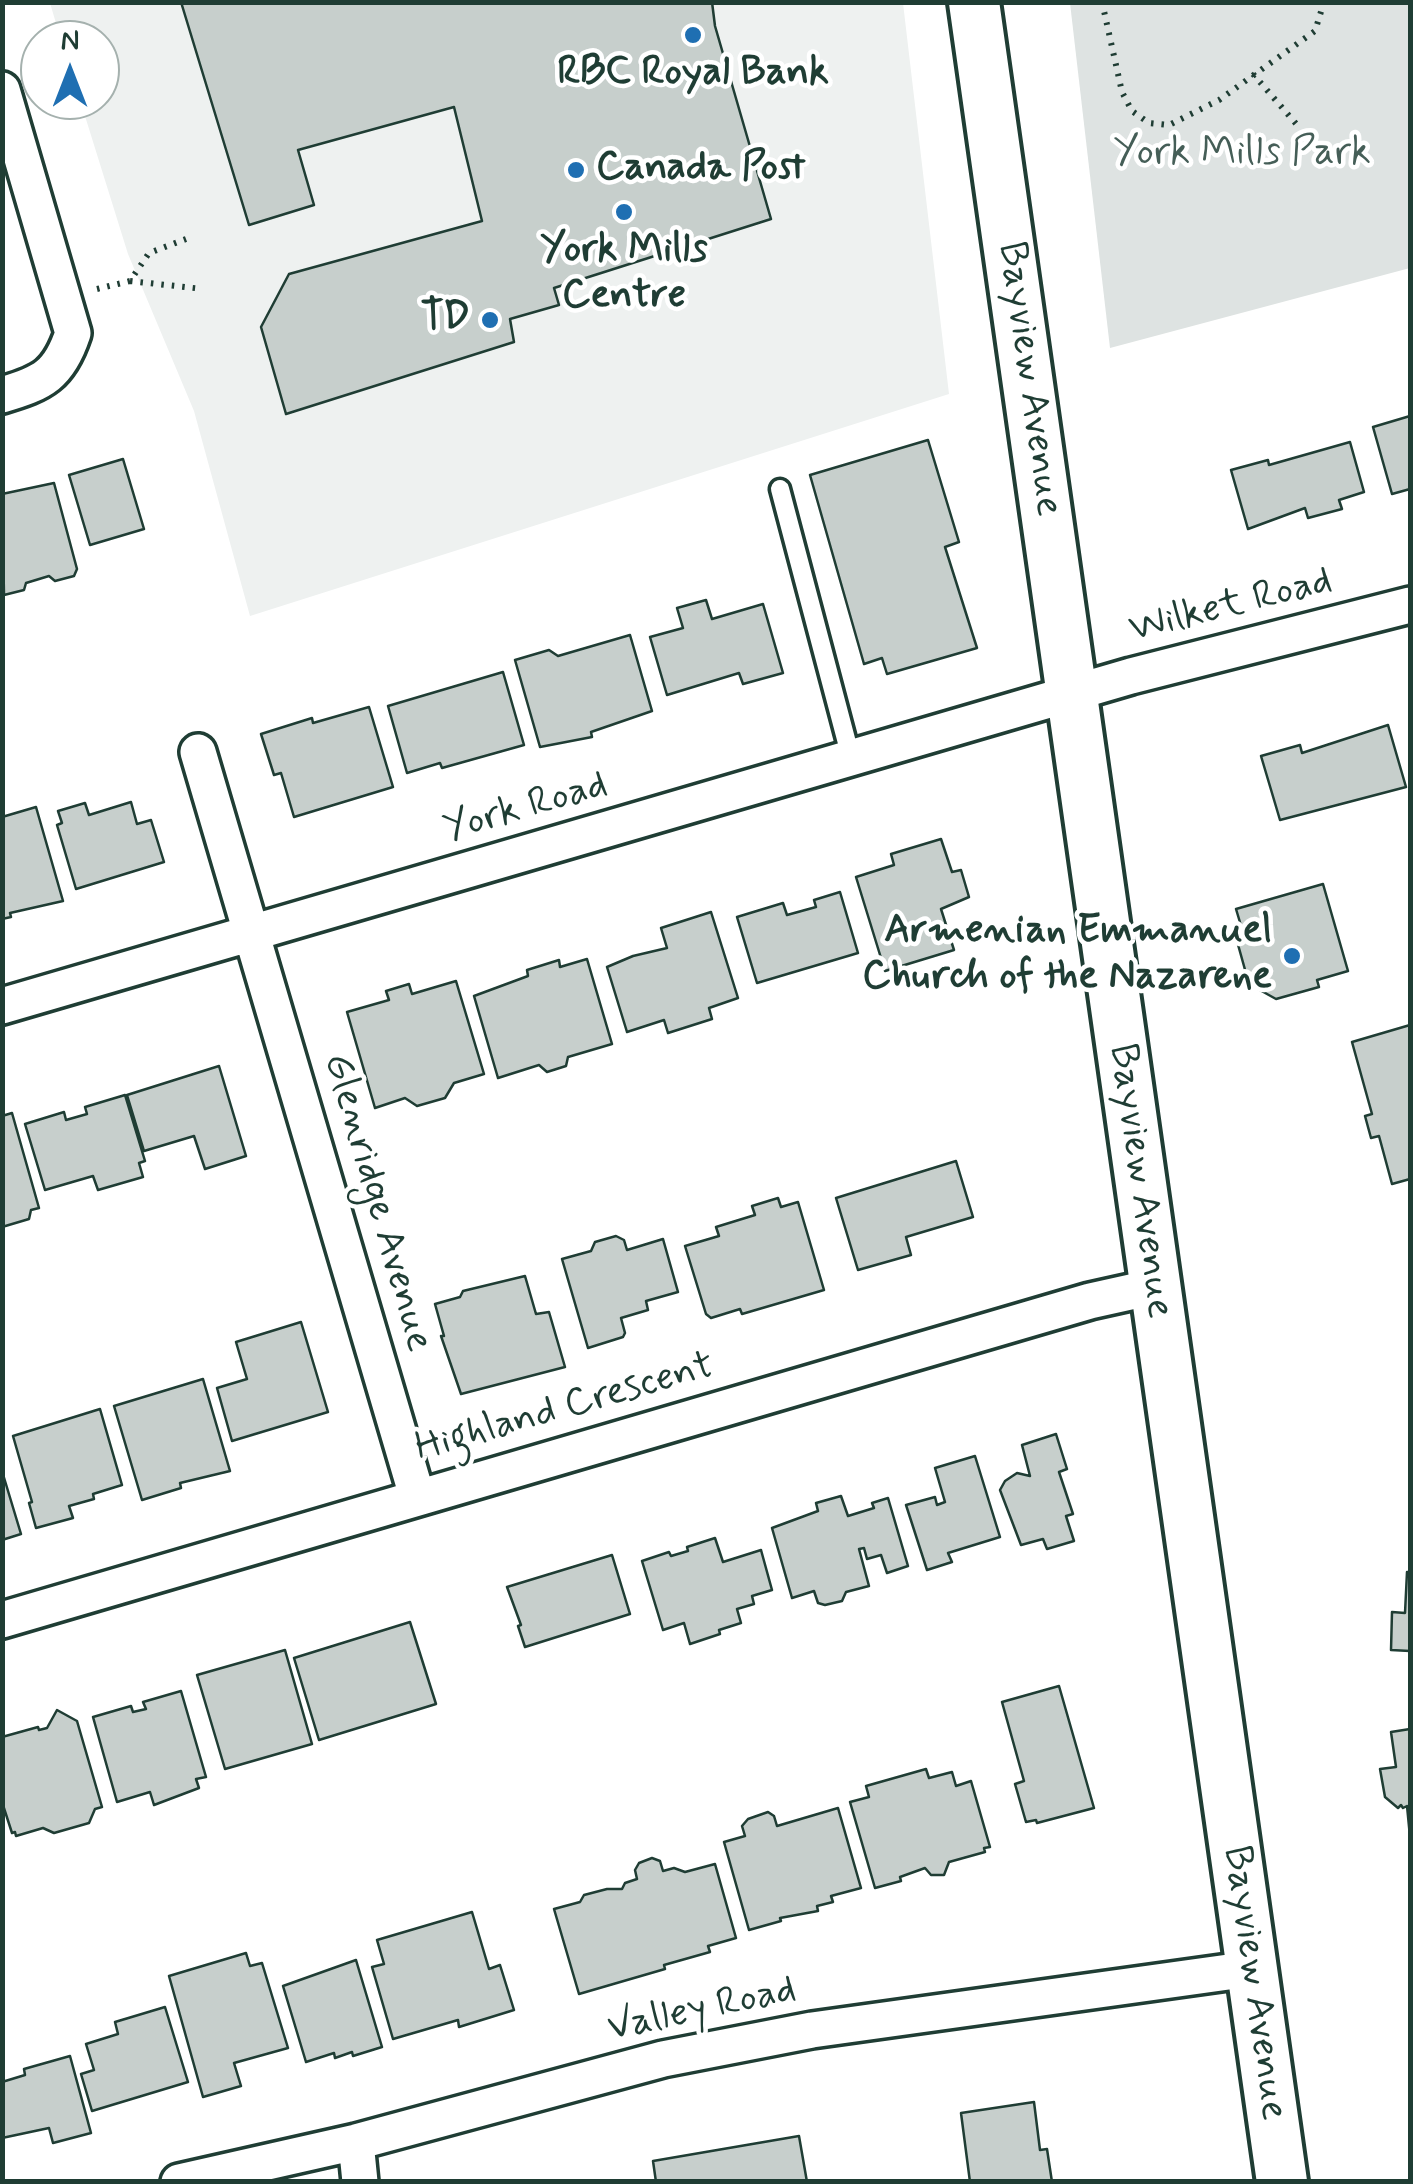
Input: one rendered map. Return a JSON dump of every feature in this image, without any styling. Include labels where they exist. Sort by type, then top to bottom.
[{"type":"main road","name":"Bayview Avenue","points":[[974,2],[1282,2182]]},
{"type":"street","points":[[2,90],[73,333],[64,359],[39,384],[2,395]]},
{"type":"street","name":"Wilket Road","points":[[1074,693],[1410,604]]},
{"type":"street","name":"York Road","points":[[2,1006],[1074,693]]},
{"type":"street","name":"Glenridge Avenue","points":[[198,752],[418,1496]]},
{"type":"street","name":"Highland Crescent","points":[[2,1620],[1090,1301],[1153,1287]]},
{"type":"street","name":"Valley Road","points":[[180,2182],[356,2142],[663,2059],[812,2030],[1250,1968]]},
{"type":"street","points":[[356,2142],[360,2182]]},
{"type":"lane","points":[[780,488],[851,758]]},
{"type":"path","points":[[1102,2],[1122,92],[1132,111],[1149,123],[1170,124],[1196,114],[1315,30],[1324,2]]},
{"type":"path","points":[[1252,74],[1298,126]]},
{"type":"path","points":[[130,281],[149,252],[186,238]]},
{"type":"path","points":[[97,288],[130,281],[202,288]]},
{"type":"shaded area","name":"York Mills Centre","points":[[50,3],[903,3],[949,394],[250,616],[194,411],[128,254],[86,120],[120,120],[120,20],[55,20]]},
{"type":"green space","name":"York Mills Park","points":[[1070,3],[1410,3],[1410,268],[1110,348]]},
{"type":"building","name":"York Mills Centre","points":[[181,2],[712,2],[715,26],[771,219],[554,288],[559,305],[510,319],[514,342],[286,414],[261,327],[289,274],[482,221],[454,107],[298,150],[314,205],[249,225]]},
{"type":"building","points":[[1410,416],[1410,489],[1392,494],[1373,427]]},
{"type":"building","points":[[928,440],[959,542],[945,547],[977,648],[887,674],[882,658],[864,664],[810,475]]},
{"type":"building","points":[[1350,442],[1364,492],[1339,500],[1342,509],[1308,518],[1305,508],[1248,529],[1231,470],[1268,460],[1269,465]]},
{"type":"building","points":[[123,459],[144,529],[90,545],[69,475]]},
{"type":"building","points":[[54,483],[77,569],[74,576],[55,581],[49,576],[26,583],[24,590],[4,595],[2,494]]},
{"type":"building","points":[[706,600],[712,619],[763,604],[783,673],[743,684],[739,673],[667,695],[650,637],[683,628],[677,608]]},
{"type":"building","points":[[630,635],[652,711],[591,732],[592,737],[540,747],[515,660],[549,650],[558,656]]},
{"type":"building","points":[[503,672],[524,745],[442,768],[440,763],[407,773],[388,706]]},
{"type":"building","points":[[369,707],[393,787],[294,817],[281,773],[274,775],[261,734],[312,718],[313,723]]},
{"type":"building","points":[[1388,725],[1406,787],[1280,820],[1261,756],[1300,745],[1302,753]]},
{"type":"building","points":[[131,802],[137,824],[151,820],[164,862],[76,889],[57,825],[62,823],[58,811],[85,803],[89,815]]},
{"type":"building","points":[[36,807],[63,901],[10,913],[11,917],[2,919],[2,817]]},
{"type":"building","points":[[941,839],[952,872],[961,870],[969,897],[941,909],[954,950],[885,971],[856,877],[894,865],[891,854]]},
{"type":"building","name":"Armenian Emmanuel Church of the Nazarene","points":[[1323,884],[1348,971],[1317,980],[1319,987],[1276,999],[1249,984],[1237,941],[1245,939],[1236,909]]},
{"type":"building","points":[[840,892],[858,953],[757,983],[737,917],[783,903],[787,915],[816,907],[814,900]]},
{"type":"building","points":[[711,912],[738,998],[709,1008],[712,1019],[668,1033],[664,1020],[627,1032],[607,967],[667,948],[661,928]]},
{"type":"building","points":[[587,959],[612,1044],[568,1057],[566,1066],[547,1072],[539,1065],[498,1078],[474,996],[528,976],[527,970],[559,960],[560,967]]},
{"type":"building","points":[[456,981],[484,1074],[454,1083],[445,1098],[417,1106],[405,1098],[375,1108],[347,1012],[389,1000],[386,991],[409,984],[412,994]]},
{"type":"building","points":[[1410,1025],[1410,1179],[1392,1184],[1379,1136],[1371,1138],[1365,1116],[1372,1114],[1352,1042]]},
{"type":"building","points":[[219,1066],[246,1156],[205,1169],[194,1136],[144,1151],[127,1095]]},
{"type":"building","points":[[125,1095],[145,1161],[139,1163],[143,1177],[98,1190],[93,1176],[45,1190],[25,1124],[64,1112],[66,1120],[87,1114],[85,1107]]},
{"type":"building","points":[[12,1113],[39,1208],[31,1210],[29,1219],[2,1227],[2,1116]]},
{"type":"building","points":[[956,1161],[973,1217],[906,1237],[911,1255],[858,1270],[836,1198]]},
{"type":"building","points":[[778,1198],[781,1207],[798,1202],[824,1290],[742,1314],[740,1309],[711,1318],[706,1314],[685,1246],[719,1236],[716,1227],[755,1215],[752,1206]]},
{"type":"building","points":[[616,1236],[624,1240],[627,1250],[663,1239],[678,1292],[646,1301],[648,1310],[621,1318],[623,1337],[588,1348],[562,1259],[591,1251],[595,1242]]},
{"type":"building","points":[[525,1276],[536,1314],[549,1312],[565,1367],[461,1394],[441,1336],[435,1304],[460,1297],[463,1291]]},
{"type":"building","points":[[301,1322],[328,1412],[232,1441],[217,1388],[247,1379],[236,1342]]},
{"type":"building","points":[[203,1379],[230,1471],[180,1483],[181,1488],[142,1500],[114,1406]]},
{"type":"building","points":[[100,1409],[122,1485],[69,1506],[73,1518],[36,1528],[13,1436]]},
{"type":"building","points":[[1056,1434],[1067,1469],[1059,1472],[1073,1514],[1066,1516],[1074,1541],[1047,1549],[1043,1539],[1021,1545],[1000,1490],[1017,1473],[1030,1476],[1022,1445]]},
{"type":"building","points":[[975,1456],[1000,1537],[948,1553],[952,1562],[927,1570],[906,1505],[935,1497],[937,1505],[945,1502],[935,1468]]},
{"type":"building","points":[[2,1471],[21,1534],[2,1540]]},
{"type":"building","points":[[841,1496],[848,1516],[874,1508],[872,1503],[888,1498],[908,1566],[887,1573],[881,1555],[867,1559],[864,1548],[859,1549],[869,1586],[846,1592],[842,1601],[825,1605],[818,1603],[814,1591],[792,1598],[772,1528],[818,1511],[816,1503]]},
{"type":"building","points":[[715,1538],[723,1562],[761,1550],[772,1590],[752,1596],[754,1604],[737,1609],[741,1623],[690,1644],[684,1623],[663,1630],[642,1561],[669,1552],[671,1556],[688,1551],[687,1547]]},
{"type":"building","points":[[612,1555],[630,1614],[525,1647],[507,1587]]},
{"type":"building","points":[[1407,1572],[1410,1651],[1391,1650],[1392,1612],[1405,1613]]},
{"type":"building","points":[[410,1622],[436,1704],[319,1740],[294,1658]]},
{"type":"building","points":[[285,1650],[312,1744],[225,1769],[197,1675]]},
{"type":"building","points":[[1059,1686],[1094,1808],[1037,1823],[1026,1822],[1015,1784],[1024,1781],[1002,1702]]},
{"type":"building","points":[[181,1691],[206,1777],[196,1779],[199,1788],[154,1805],[150,1792],[117,1802],[93,1717],[131,1706],[133,1712],[146,1709],[143,1702]]},
{"type":"building","points":[[57,1710],[77,1721],[102,1807],[95,1809],[89,1823],[54,1833],[43,1828],[16,1836],[2,1802],[2,1737],[47,1728]]},
{"type":"building","points":[[1410,1729],[1410,1837],[1407,1806],[1398,1808],[1385,1797],[1380,1769],[1396,1767],[1391,1732]]},
{"type":"building","points":[[926,1769],[929,1778],[952,1772],[956,1786],[971,1781],[990,1847],[949,1862],[944,1875],[931,1875],[925,1868],[900,1877],[901,1881],[875,1888],[850,1802],[869,1797],[866,1786]]},
{"type":"building","points":[[838,1808],[861,1888],[831,1896],[833,1902],[817,1906],[818,1911],[780,1918],[781,1921],[749,1930],[724,1842],[745,1836],[742,1826],[748,1819],[768,1812],[777,1826]]},
{"type":"building","points":[[652,1858],[660,1861],[663,1871],[674,1868],[685,1872],[715,1864],[736,1938],[708,1946],[710,1952],[664,1965],[665,1969],[579,1994],[554,1909],[580,1902],[584,1895],[622,1889],[625,1883],[637,1879],[635,1870],[639,1863]]},
{"type":"building","points":[[472,1912],[489,1969],[500,1965],[514,2010],[459,2027],[458,2020],[393,2039],[372,1967],[384,1964],[377,1940]]},
{"type":"building","points":[[246,1953],[250,1966],[262,1963],[288,2048],[234,2063],[241,2086],[203,2097],[169,1976]]},
{"type":"building","points":[[356,1960],[382,2047],[353,2056],[352,2052],[335,2058],[334,2053],[306,2062],[283,1986]]},
{"type":"building","points":[[165,2007],[188,2082],[92,2111],[81,2074],[94,2070],[86,2044],[118,2034],[115,2022]]},
{"type":"building","points":[[70,2056],[91,2133],[53,2143],[49,2128],[2,2138],[2,2082],[25,2075],[24,2069]]},
{"type":"building","points":[[1034,2102],[1040,2150],[1047,2149],[1052,2182],[970,2182],[961,2113]]},
{"type":"building","points":[[799,2136],[807,2182],[656,2182],[653,2161]]},
{"type":"place","name":"RBC Royal Bank","points":[[693,35]]},
{"type":"place","name":"Canada Post","points":[[576,170]]},
{"type":"place","name":"York Mills Centre","points":[[624,212]]},
{"type":"place","name":"TD","points":[[490,320]]},
{"type":"place","name":"Armenian Emmanuel Church of the Nazarene","points":[[1292,956]]}]
